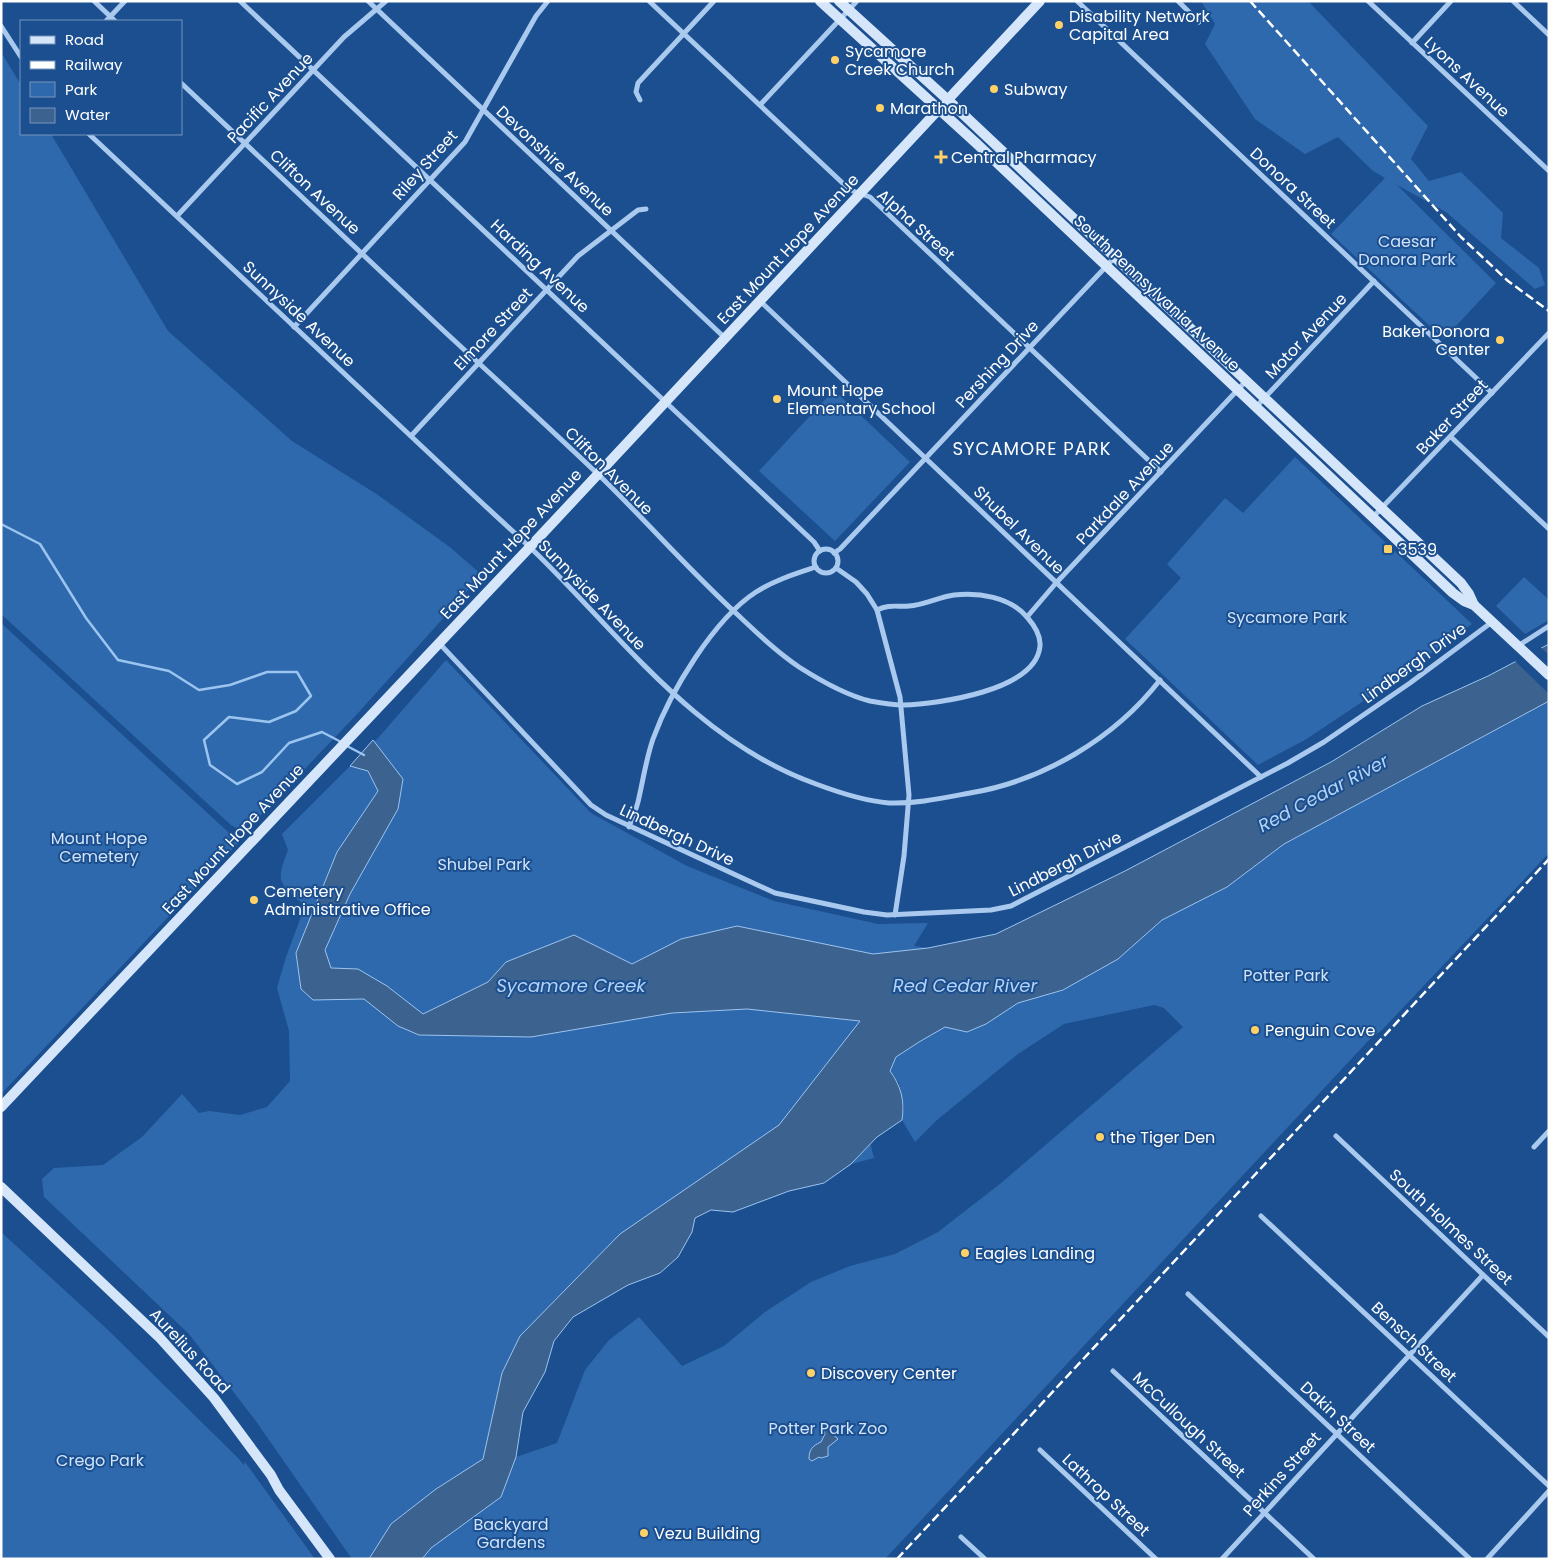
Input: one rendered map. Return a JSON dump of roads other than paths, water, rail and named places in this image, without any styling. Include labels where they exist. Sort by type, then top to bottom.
[{"type":"street","points":[[94,1],[108,19],[125,1]]},
{"type":"street","name":"Harding Avenue","points":[[240,1],[666,401],[814,542],[820,551]]},
{"type":"street","name":"Devonshire Avenue","points":[[368,1],[482,111],[726,338]]},
{"type":"street","name":"Pacific Avenue","points":[[177,216],[344,37],[386,1]]},
{"type":"street","name":"Riley Street","points":[[294,327],[465,142],[536,16],[548,1]]},
{"type":"street","name":"Alpha Street","points":[[650,1],[850,190],[870,197],[1161,472]]},
{"type":"street","points":[[640,100],[636,92],[638,83],[714,1]]},
{"type":"street","name":"South Pennsylvania Avenue","points":[[820,1],[940,109],[1453,593],[1474,605],[1549,675]]},
{"type":"street","name":"South Pennsylvania Avenue","points":[[839,1],[948,100],[1460,583],[1469,594],[1474,605]]},
{"type":"street","points":[[760,105],[857,1]]},
{"type":"street","name":"East Mount Hope Avenue","points":[[1,1107],[529,548],[1040,1]]},
{"type":"street","name":"Donora Street","points":[[1077,1],[1492,393]]},
{"type":"street","points":[[1178,1],[1199,22]]},
{"type":"street","name":"Lyons Avenue","points":[[1368,1],[1549,171]]},
{"type":"street","points":[[1412,43],[1451,1]]},
{"type":"street","points":[[1513,1],[1549,35]]},
{"type":"street","points":[[1,26],[20,54]]},
{"type":"street","name":"Clifton Avenue","points":[[182,84],[597,474],[734,612],[776,650],[817,678],[844,692],[869,701],[901,705],[971,697],[993,689],[1024,671],[1032,664],[1040,648],[1040,639],[1036,628],[1027,617]]},
{"type":"street","name":"Sunnyside Avenue","points":[[90,135],[529,548],[673,694],[732,740],[774,767],[857,798],[886,803],[909,803],[991,790],[1052,767],[1080,751],[1103,735],[1160,680]]},
{"type":"street","name":"Elmore Street","points":[[410,436],[578,256],[638,210],[646,209]]},
{"type":"street","name":"Pershing Drive","points":[[834,553],[840,549],[1115,257]]},
{"type":"street","name":"Motor Avenue","points":[[1256,408],[1374,281]]},
{"type":"street","name":"Shubel Avenue","points":[[760,301],[1261,777]]},
{"type":"street","name":"Baker Street","points":[[1373,518],[1548,337]]},
{"type":"street","name":"Parkdale Avenue","points":[[1027,617],[1056,583],[1246,381]]},
{"type":"street","points":[[1451,436],[1549,529]]},
{"type":"street","points":[[828,550],[834,553],[838,562],[833,571],[826,573],[816,567],[816,556],[820,551],[828,550]]},
{"type":"street","points":[[629,827],[637,804],[653,739],[673,694],[694,658],[734,612],[755,592],[783,578],[816,567]]},
{"type":"street","points":[[836,568],[856,582],[867,594],[877,610],[901,705],[908,771],[909,803],[904,856],[895,915]]},
{"type":"street","points":[[877,610],[890,605],[909,606],[953,596],[976,594],[1011,604],[1027,617]]},
{"type":"street","name":"Lindbergh Drive","points":[[439,643],[591,805],[606,816],[775,893],[864,912],[895,915],[991,910],[1011,906],[1288,763],[1410,683],[1493,622]]},
{"type":"street","points":[[1522,649],[1549,626]]},
{"type":"street","points":[[1534,1147],[1549,1131]]},
{"type":"street","name":"South Holmes Street","points":[[1336,1136],[1549,1337]]},
{"type":"street","name":"Aurelius Road","points":[[1,1186],[159,1337],[214,1398],[327,1555]]},
{"type":"street","name":"Bensch Street","points":[[1261,1216],[1549,1486]]},
{"type":"street","name":"Perkins Street","points":[[1222,1559],[1482,1274]]},
{"type":"street","name":"Dakin Street","points":[[1188,1294],[1470,1559]]},
{"type":"street","name":"McCullough Street","points":[[1113,1371],[1314,1559]]},
{"type":"street","name":"Lathrop Street","points":[[1040,1450],[1156,1559]]},
{"type":"street","points":[[1487,1559],[1549,1492]]},
{"type":"street","points":[[960,1537],[985,1559]]},
{"type":"water","name":"Red Cedar River","points":[[1549,644],[1549,701],[1284,844],[1227,887],[1162,920],[1118,959],[1063,990],[1018,1003],[986,1024],[967,1032],[945,1027],[896,1057],[890,1071],[897,1082],[901,1094],[903,1106],[902,1120],[877,1137],[851,1164],[824,1183],[789,1191],[733,1212],[711,1210],[695,1218],[692,1232],[678,1257],[660,1273],[628,1285],[573,1317],[554,1341],[545,1372],[523,1412],[516,1457],[501,1497],[431,1548],[422,1559],[369,1559],[391,1524],[436,1489],[483,1459],[502,1373],[520,1336],[620,1234],[779,1125],[860,1021],[747,1009],[672,1013],[531,1037],[419,1035],[398,1026],[364,999],[313,1000],[301,989],[296,953],[337,852],[378,791],[368,771],[350,766],[373,740],[403,779],[398,809],[350,894],[325,950],[331,968],[358,969],[387,986],[423,1014],[488,982],[506,962],[574,935],[632,964],[681,939],[737,926],[873,954],[928,948],[996,934],[1125,871],[1331,762],[1422,706],[1488,676]]},
{"type":"water","points":[[823,1427],[830,1428],[829,1431],[838,1439],[828,1447],[828,1456],[819,1457],[812,1461],[809,1459],[810,1451],[821,1442],[825,1434]]},
{"type":"waterway","name":"Sycamore Creek","points":[[1,524],[40,544],[86,618],[118,660],[169,671],[199,690],[230,685],[267,672],[297,672],[311,696],[296,711],[269,722],[229,717],[204,740],[210,765],[237,784],[262,772],[289,743],[322,732],[343,743]]},
{"type":"waterway","name":"Sycamore Creek","points":[[347,746],[364,755]]},
{"type":"railway","points":[[1250,1],[1461,237],[1508,281],[1549,311]]},
{"type":"railway","points":[[897,1559],[1549,859]]},
{"type":"place","name":"Disability Network Capital Area","points":[[1059,25]]},
{"type":"place","name":"Sycamore Creek Church","points":[[835,60]]},
{"type":"place","name":"Subway","points":[[994,89]]},
{"type":"place","name":"Marathon","points":[[880,108]]},
{"type":"place","name":"Central Pharmacy","points":[[941,157]]},
{"type":"place","name":"Baker Donora Center","points":[[1500,340]]},
{"type":"place","name":"Mount Hope Elementary School","points":[[777,399]]},
{"type":"place","name":"3539","points":[[1388,549]]},
{"type":"place","name":"Cemetery Administrative Office","points":[[254,900]]},
{"type":"place","name":"Penguin Cove","points":[[1255,1030]]},
{"type":"place","name":"the Tiger Den","points":[[1100,1137]]},
{"type":"place","name":"Eagles Landing","points":[[965,1253]]},
{"type":"place","name":"Discovery Center","points":[[811,1373]]},
{"type":"place","name":"Vezu Building","points":[[644,1533]]},
{"type":"district","name":"SYCAMORE PARK","points":[[1032,448]]},
{"type":"park label","name":"Caesar Donora Park","points":[[1407,250]]},
{"type":"park label","name":"Sycamore Park","points":[[1287,617]]},
{"type":"park label","name":"Mount Hope Cemetery","points":[[99,847]]},
{"type":"park label","name":"Shubel Park","points":[[484,864]]},
{"type":"park label","name":"Potter Park","points":[[1286,975]]},
{"type":"park label","name":"Potter Park Zoo","points":[[828,1428]]},
{"type":"park label","name":"Crego Park","points":[[100,1460]]},
{"type":"park label","name":"Backyard Gardens","points":[[511,1533]]}]
